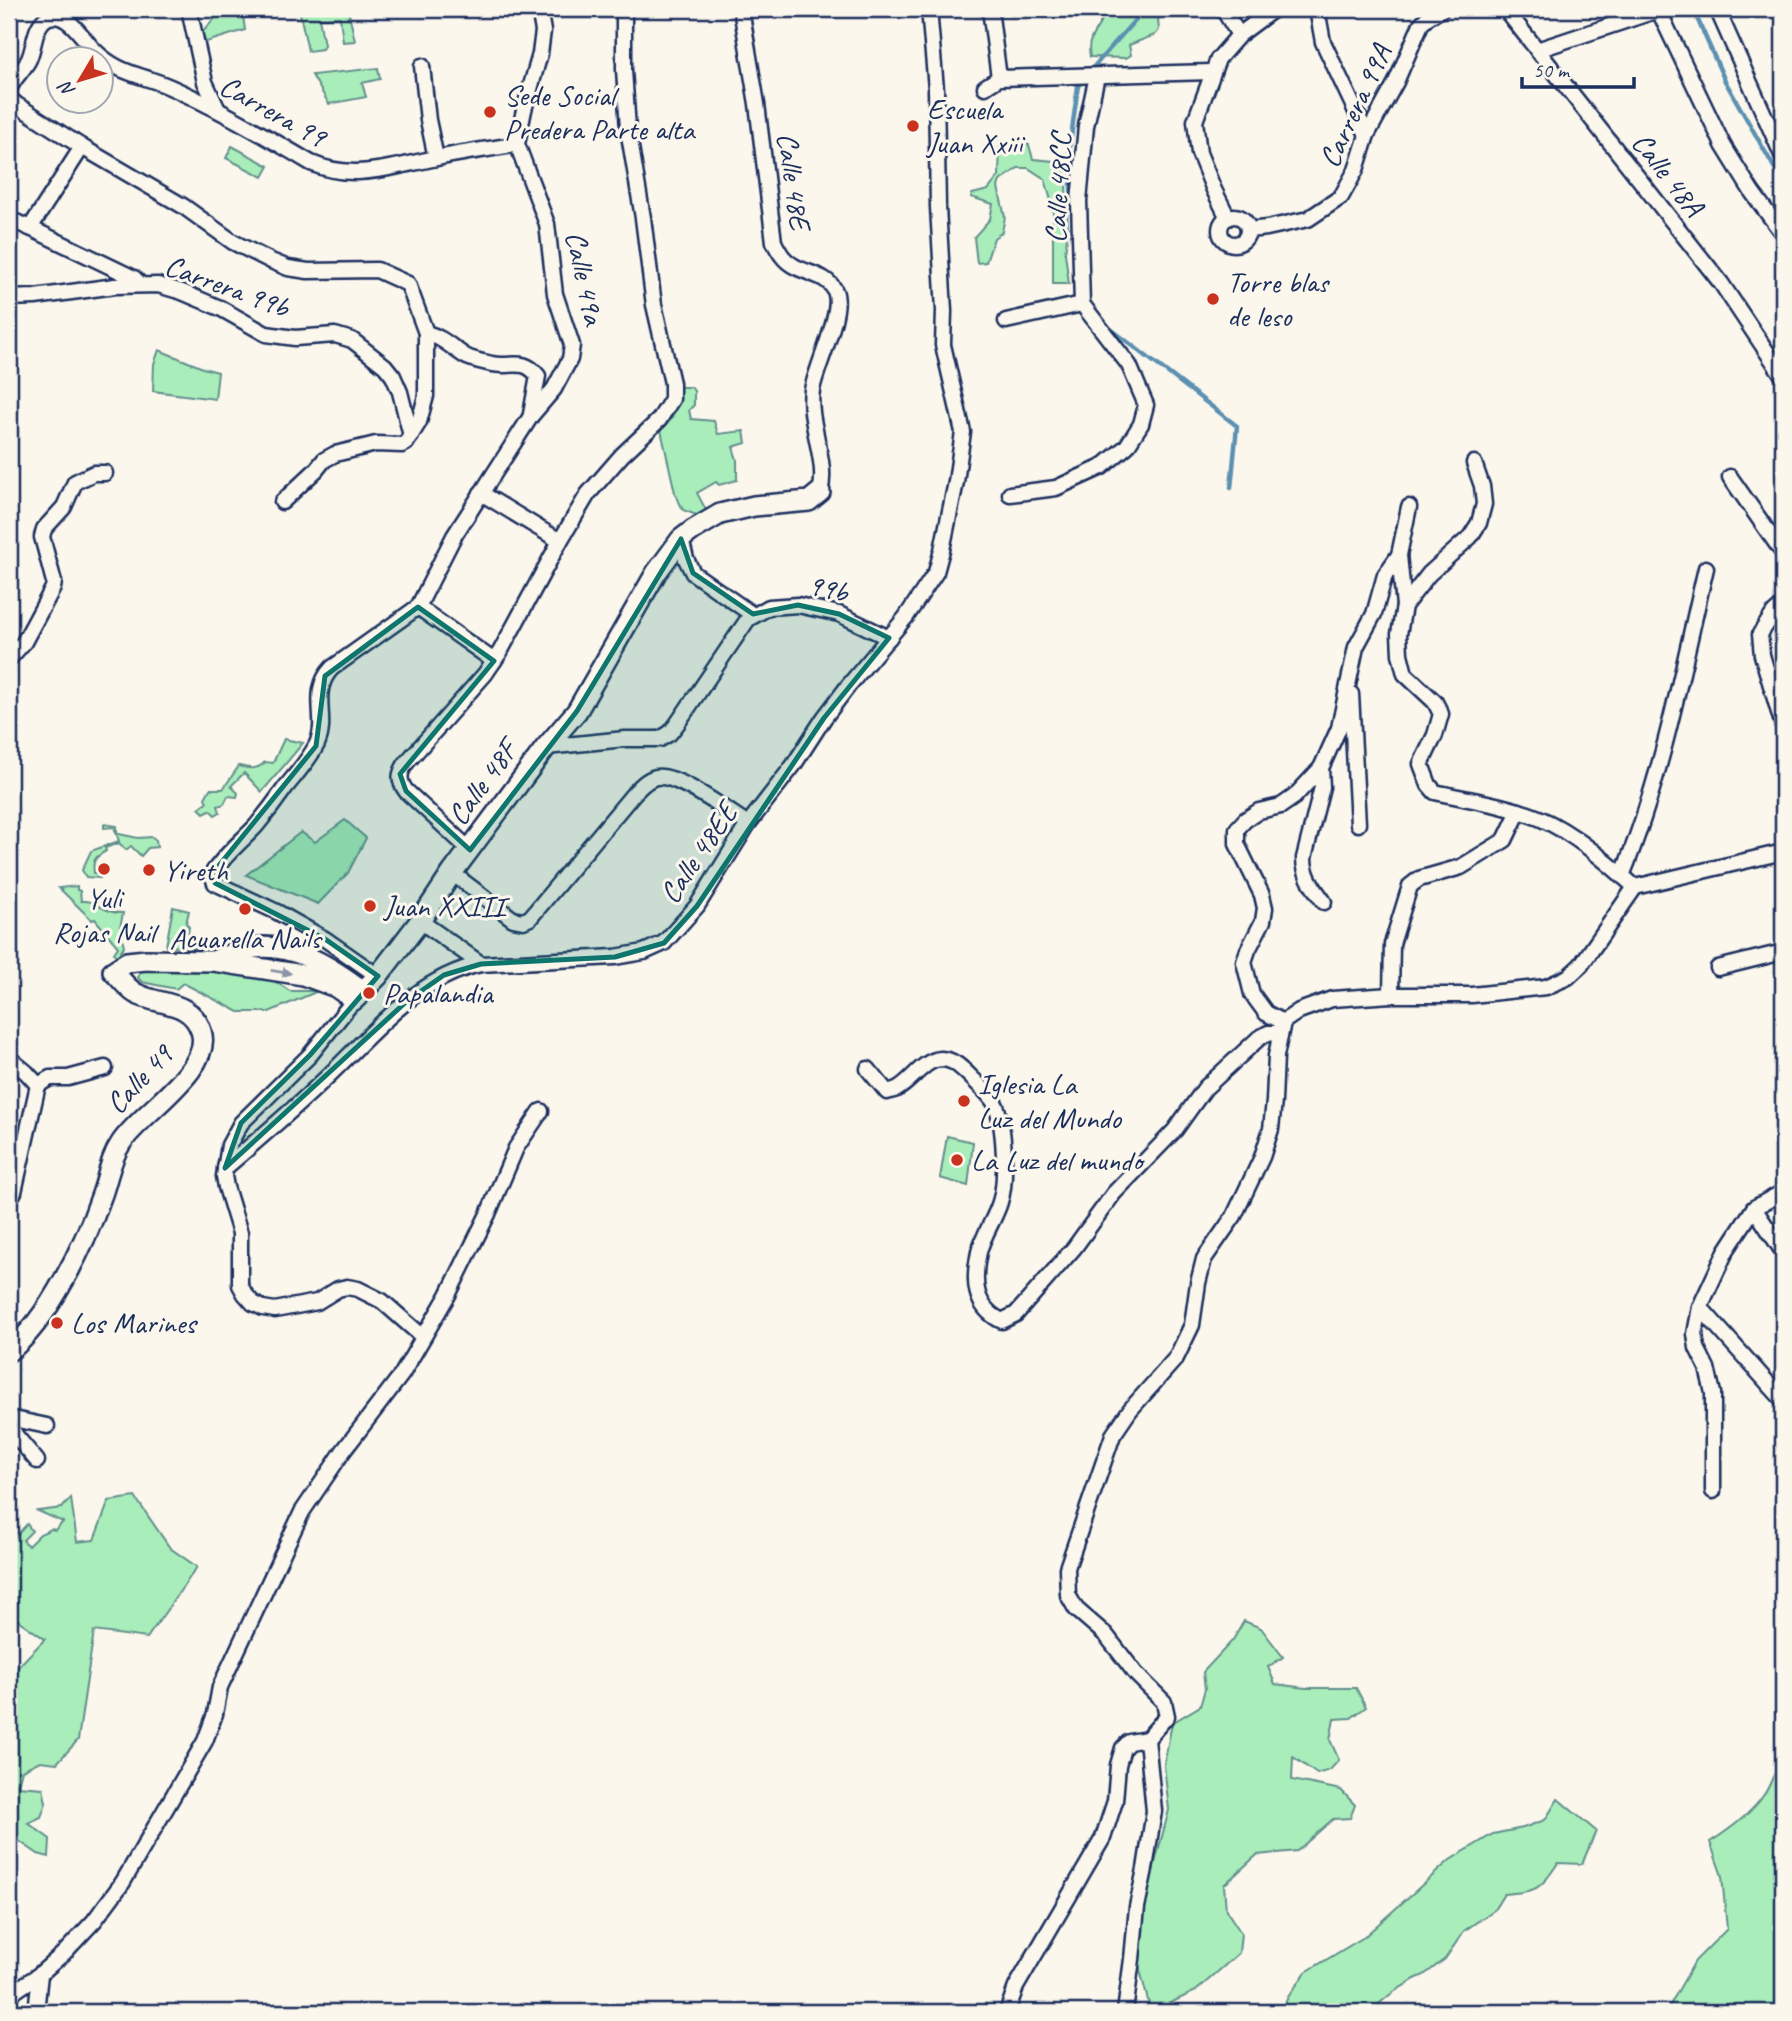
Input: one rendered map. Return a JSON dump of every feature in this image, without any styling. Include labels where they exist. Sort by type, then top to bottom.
[{"type":"street","points":[[190,9],[205,82],[218,110]]},
{"type":"street","points":[[517,144],[540,54],[543,31],[539,9]]},
{"type":"street","points":[[470,850],[406,791],[400,774],[407,762],[494,661],[589,494],[622,456],[659,420],[672,399],[672,383],[654,305],[628,129],[624,9]]},
{"type":"street","name":"Calle 48E","points":[[741,9],[757,104],[774,242],[778,252],[792,265],[824,278],[837,298],[835,317],[811,396],[823,484],[820,492]]},
{"type":"street","name":"Calle 48EE","points":[[225,1168],[407,1001],[444,975],[481,964],[615,957],[644,951],[664,943],[697,906],[748,824],[849,685],[906,617],[936,572],[956,482],[963,432],[945,357],[943,333],[936,89],[929,9]]},
{"type":"street","points":[[990,9],[999,78]]},
{"type":"street","points":[[1223,9],[1239,35]]},
{"type":"street","points":[[1228,218],[1199,153],[1195,121],[1218,59],[1239,35],[1273,9]]},
{"type":"street","points":[[1317,9],[1324,41],[1367,135]]},
{"type":"street","name":"Carrera 99A","points":[[1248,229],[1267,228],[1308,219],[1341,197],[1356,170],[1367,135],[1396,82],[1421,24],[1443,9]]},
{"type":"street","name":"Calle 48A","points":[[1505,9],[1721,283],[1783,376]]},
{"type":"street","points":[[1537,50],[1658,9],[1723,145],[1752,192],[1783,234]]},
{"type":"street","points":[[1717,9],[1783,157]]},
{"type":"street","name":"Carrera 99","points":[[9,90],[30,56],[41,24],[47,18],[57,16],[76,29],[94,50],[116,68],[169,86],[326,170],[351,173],[397,168],[436,158],[517,144]]},
{"type":"street","points":[[422,66],[428,120],[436,158]]},
{"type":"street","points":[[985,87],[999,78],[1211,72]]},
{"type":"street","name":"Calle 48CC","points":[[1082,304],[1079,201],[1086,125],[1095,76]]},
{"type":"street","points":[[9,95],[17,105],[183,206],[233,242],[288,268],[308,271],[377,270],[408,284],[426,333],[426,396],[419,422],[411,436],[402,445],[376,444],[335,454],[324,460],[282,502]]},
{"type":"street","name":"Calle 49a","points":[[418,607],[454,536],[481,492],[531,415],[554,389],[567,366],[572,345],[555,294],[547,223],[517,144]]},
{"type":"street","points":[[30,228],[82,147]]},
{"type":"street","points":[[1238,217],[1248,229],[1244,240],[1235,244],[1230,244],[1220,232],[1223,221],[1228,218],[1238,217]]},
{"type":"street","points":[[9,219],[134,278],[140,284]]},
{"type":"street","name":"Carrera 99b","points":[[9,298],[140,284],[169,287],[220,308],[266,334],[295,338],[335,335],[352,340],[385,366],[393,376],[400,392],[411,436]]},
{"type":"street","points":[[1006,321],[1082,304],[1129,365],[1146,405],[1141,424],[1127,446],[1102,467],[1056,488],[1010,494]]},
{"type":"street","points":[[426,333],[439,336],[467,357],[494,365],[525,364],[532,368],[538,376],[531,415]]},
{"type":"street","points":[[1404,606],[1429,574],[1470,537],[1479,523],[1484,505],[1482,486],[1474,463]]},
{"type":"street","points":[[9,659],[24,642],[53,589],[54,582],[42,537],[44,529],[64,507],[75,482],[94,473],[105,473]]},
{"type":"street","points":[[1730,477],[1783,554]]},
{"type":"street","points":[[481,492],[560,541]]},
{"type":"street","name":"Calle 48F","points":[[225,1168],[229,1145],[241,1123],[310,1055],[358,995],[378,976],[546,747],[577,711],[656,573],[681,539],[720,514],[754,506],[809,502],[820,492]]},
{"type":"street","points":[[1409,507],[1399,555],[1404,606],[1399,634],[1400,654],[1405,674],[1435,702],[1441,714],[1435,735],[1421,764],[1429,785],[1435,792],[1519,811],[1557,827],[1635,887]]},
{"type":"street","points":[[546,747],[625,739],[660,739],[670,733],[753,615],[693,572],[686,559],[681,539]]},
{"type":"street","points":[[1281,1027],[1252,994],[1244,962],[1263,921],[1265,908],[1262,895],[1237,845],[1237,829],[1259,811],[1281,806],[1294,797],[1321,768],[1339,727],[1356,647],[1374,614],[1385,575],[1399,555]]},
{"type":"street","points":[[1622,876],[1637,837],[1664,747],[1706,568]]},
{"type":"street","name":"99b","points":[[753,615],[769,607],[798,605],[839,614],[889,638]]},
{"type":"street","points":[[1783,605],[1760,634],[1762,655],[1783,726]]},
{"type":"street","points":[[378,976],[325,939],[277,912],[215,883],[212,874],[219,863],[256,826],[316,746],[321,733],[320,688],[332,668],[418,607],[494,661]]},
{"type":"street","points":[[1350,676],[1358,824]]},
{"type":"street","points":[[1321,768],[1322,788],[1304,867],[1309,880],[1324,902]]},
{"type":"street","points":[[452,873],[513,919],[523,921],[530,918],[634,793],[656,777],[671,778],[684,784],[748,824]]},
{"type":"street","points":[[1391,995],[1392,944],[1410,886],[1419,879],[1461,867],[1505,840],[1519,811]]},
{"type":"street","points":[[868,1069],[887,1092],[898,1089],[924,1066],[938,1059],[948,1060],[955,1063],[994,1101],[1000,1117],[1004,1179],[1000,1202],[979,1251],[977,1283],[978,1298],[986,1311],[1002,1321],[1016,1314],[1074,1248],[1114,1193],[1175,1130],[1205,1088],[1259,1038],[1281,1027],[1298,1011],[1332,999],[1391,995],[1472,995],[1546,986],[1568,977],[1581,965],[1635,887],[1783,852]]},
{"type":"street","points":[[420,921],[481,964]]},
{"type":"street","name":"Calle 49","points":[[9,1351],[34,1325],[70,1267],[102,1197],[120,1143],[189,1072],[201,1055],[201,1030],[191,1016],[176,1004],[136,994],[113,971],[127,962],[213,961],[250,948],[267,947],[282,949],[322,964],[336,972],[358,995]]},
{"type":"street","points":[[1718,968],[1783,952]]},
{"type":"street","points":[[1007,2012],[1016,1987],[1103,1838],[1115,1801],[1118,1765],[1123,1748],[1129,1742],[1147,1739],[1167,1716],[1164,1702],[1136,1674],[1106,1635],[1076,1609],[1068,1595],[1067,1568],[1113,1435],[1130,1410],[1176,1358],[1192,1325],[1204,1259],[1234,1216],[1262,1157],[1271,1129],[1276,1056],[1281,1027]]},
{"type":"street","points":[[9,1058],[38,1085]]},
{"type":"street","points":[[9,1200],[14,1192],[38,1085],[50,1078],[68,1078],[105,1068]]},
{"type":"street","points":[[9,1995],[40,1974],[64,1953],[94,1921],[123,1882],[205,1741],[215,1714],[220,1687],[302,1512],[344,1450],[402,1374],[453,1285],[488,1214],[516,1148],[541,1111]]},
{"type":"street","points":[[225,1168],[226,1187],[240,1233],[240,1285],[253,1303],[275,1310],[317,1302],[338,1289],[358,1289],[382,1301],[423,1337]]},
{"type":"street","points":[[1713,1491],[1713,1393],[1707,1368],[1697,1348],[1695,1334],[1700,1307],[1713,1276],[1754,1208],[1783,1192]]},
{"type":"street","points":[[1754,1208],[1783,1252]]},
{"type":"street","points":[[1700,1307],[1783,1399]]},
{"type":"street","points":[[9,1421],[47,1426]]},
{"type":"street","points":[[9,1421],[16,1436],[37,1461]]},
{"type":"street","points":[[1125,2012],[1137,1907],[1154,1811],[1147,1739]]},
{"type":"street","points":[[36,2012],[40,1974]]},
{"type":"highlighted area","points":[[681,539],[693,573],[753,614],[798,605],[839,614],[889,638],[824,718],[697,906],[664,943],[615,957],[481,964],[444,975],[407,1001],[225,1168],[241,1123],[310,1055],[378,976],[325,939],[215,883],[212,874],[316,746],[325,676],[418,607],[494,661],[400,774],[406,791],[470,850],[577,711]]},
{"type":"green space","points":[[209,9],[242,9],[245,30],[200,44],[200,35],[216,17]]},
{"type":"green space","points":[[299,9],[348,9],[355,41],[343,42],[340,17],[319,18],[324,45],[322,49],[308,51]]},
{"type":"green space","points":[[1106,9],[1159,9],[1163,12],[1158,20],[1159,30],[1155,35],[1129,45],[1131,55],[1126,58],[1090,57],[1092,37]]},
{"type":"green space","points":[[378,68],[380,79],[362,83],[366,97],[329,104],[312,75]]},
{"type":"green space","points":[[1000,142],[1029,145],[1033,159],[1065,162],[1068,229],[1065,253],[1069,284],[1053,284],[1053,208],[1045,179],[1028,168],[1018,168],[1000,181],[998,187],[1005,217],[1002,232],[994,238],[986,262],[977,263],[974,237],[990,219],[993,204],[971,197],[972,194],[988,190],[999,176]]},
{"type":"green space","points":[[232,146],[269,166],[263,177],[226,158]]},
{"type":"green space","points":[[159,350],[218,372],[215,399],[153,391],[154,364]]},
{"type":"green space","points":[[680,387],[691,387],[694,391],[694,405],[689,410],[691,419],[714,421],[718,434],[744,431],[746,443],[733,447],[737,460],[737,480],[719,485],[716,482],[697,493],[707,512],[702,517],[683,510],[675,493],[661,430],[676,408]]},
{"type":"green space","points":[[284,739],[303,743],[262,792],[244,773],[231,786],[238,793],[237,797],[228,796],[224,804],[218,806],[220,812],[215,815],[210,810],[204,813],[199,808],[207,802],[205,798],[210,789],[223,789],[239,766],[253,768],[265,762],[273,763]]},
{"type":"green space","points":[[345,820],[366,838],[348,873],[318,904],[246,875],[301,832],[315,842]]},
{"type":"green space","points":[[104,824],[117,826],[119,834],[138,838],[152,837],[156,840],[157,847],[148,848],[141,856],[131,846],[126,850],[119,843],[105,848],[106,851],[97,857],[93,865],[94,873],[99,873],[100,878],[86,877],[82,870],[91,851],[119,841],[114,827],[104,828]]},
{"type":"green space","points":[[77,886],[81,901],[123,913],[120,928],[124,946],[117,957],[114,953],[118,947],[95,919],[92,920],[59,888]]},
{"type":"green space","points":[[173,907],[189,911],[186,923],[196,948],[166,946]]},
{"type":"green space","points":[[141,969],[258,971],[290,991],[318,991],[269,1012],[239,1012],[183,983],[176,989],[142,982],[138,978]]},
{"type":"green space","name":"La Luz del mundo","points":[[947,1136],[973,1142],[968,1186],[940,1178]]},
{"type":"green space","points":[[135,1497],[170,1548],[197,1567],[147,1638],[94,1631],[78,1740],[57,1763],[40,1761],[22,1770],[18,1786],[43,1788],[46,1803],[41,1817],[28,1823],[50,1839],[49,1857],[38,1854],[9,1834],[9,1676],[45,1639],[9,1614],[9,1544],[27,1524],[32,1531],[23,1540],[28,1546],[40,1534],[55,1530],[63,1522],[38,1511],[62,1508],[71,1498],[77,1542],[94,1540],[109,1501]]},
{"type":"green space","points":[[1244,1621],[1261,1628],[1283,1657],[1268,1667],[1275,1684],[1306,1688],[1356,1688],[1366,1707],[1351,1718],[1334,1719],[1330,1740],[1339,1760],[1330,1770],[1317,1774],[1293,1757],[1292,1780],[1341,1790],[1355,1805],[1350,1818],[1333,1819],[1297,1851],[1257,1855],[1224,1885],[1226,1910],[1241,1933],[1239,1953],[1196,1991],[1151,2012],[1136,1955],[1138,1927],[1169,1810],[1164,1765],[1172,1723],[1200,1706],[1205,1689],[1203,1672],[1233,1640]]},
{"type":"green space","points":[[1783,1765],[1783,2012],[1666,2012],[1695,1961],[1727,1929],[1722,1876],[1710,1842],[1754,1807]]},
{"type":"green space","points":[[1558,1799],[1596,1831],[1582,1864],[1558,1863],[1536,1888],[1504,1894],[1494,1910],[1464,1931],[1445,1959],[1424,1975],[1392,1993],[1369,2012],[1281,2012],[1306,1972],[1364,1937],[1450,1860],[1493,1834],[1545,1820]]},
{"type":"waterway","points":[[1090,71],[1136,19],[1135,9]]},
{"type":"waterway","points":[[1693,9],[1725,81],[1783,183]]},
{"type":"waterway","points":[[1073,220],[1069,152],[1078,86],[1082,81]]},
{"type":"waterway","points":[[1107,326],[1237,426],[1231,488]]},
{"type":"place","name":"Sede Social Predera Parte alta","points":[[490,112]]},
{"type":"place","name":"Escuela Juan Xxiii","points":[[913,126]]},
{"type":"place","name":"Torre blas de leso","points":[[1213,299]]},
{"type":"place","name":"Yuli Rojas Nail","points":[[104,869]]},
{"type":"place","name":"Yireth","points":[[149,870]]},
{"type":"place","name":"Juan XXIII","points":[[370,906]]},
{"type":"place","name":"Acuarella Nails","points":[[245,909]]},
{"type":"place","name":"Papalandia","points":[[369,993]]},
{"type":"place","name":"Iglesia La Luz del Mundo","points":[[964,1101]]},
{"type":"place","name":"La Luz del mundo","points":[[957,1160]]},
{"type":"place","name":"Los Marines","points":[[57,1323]]}]
